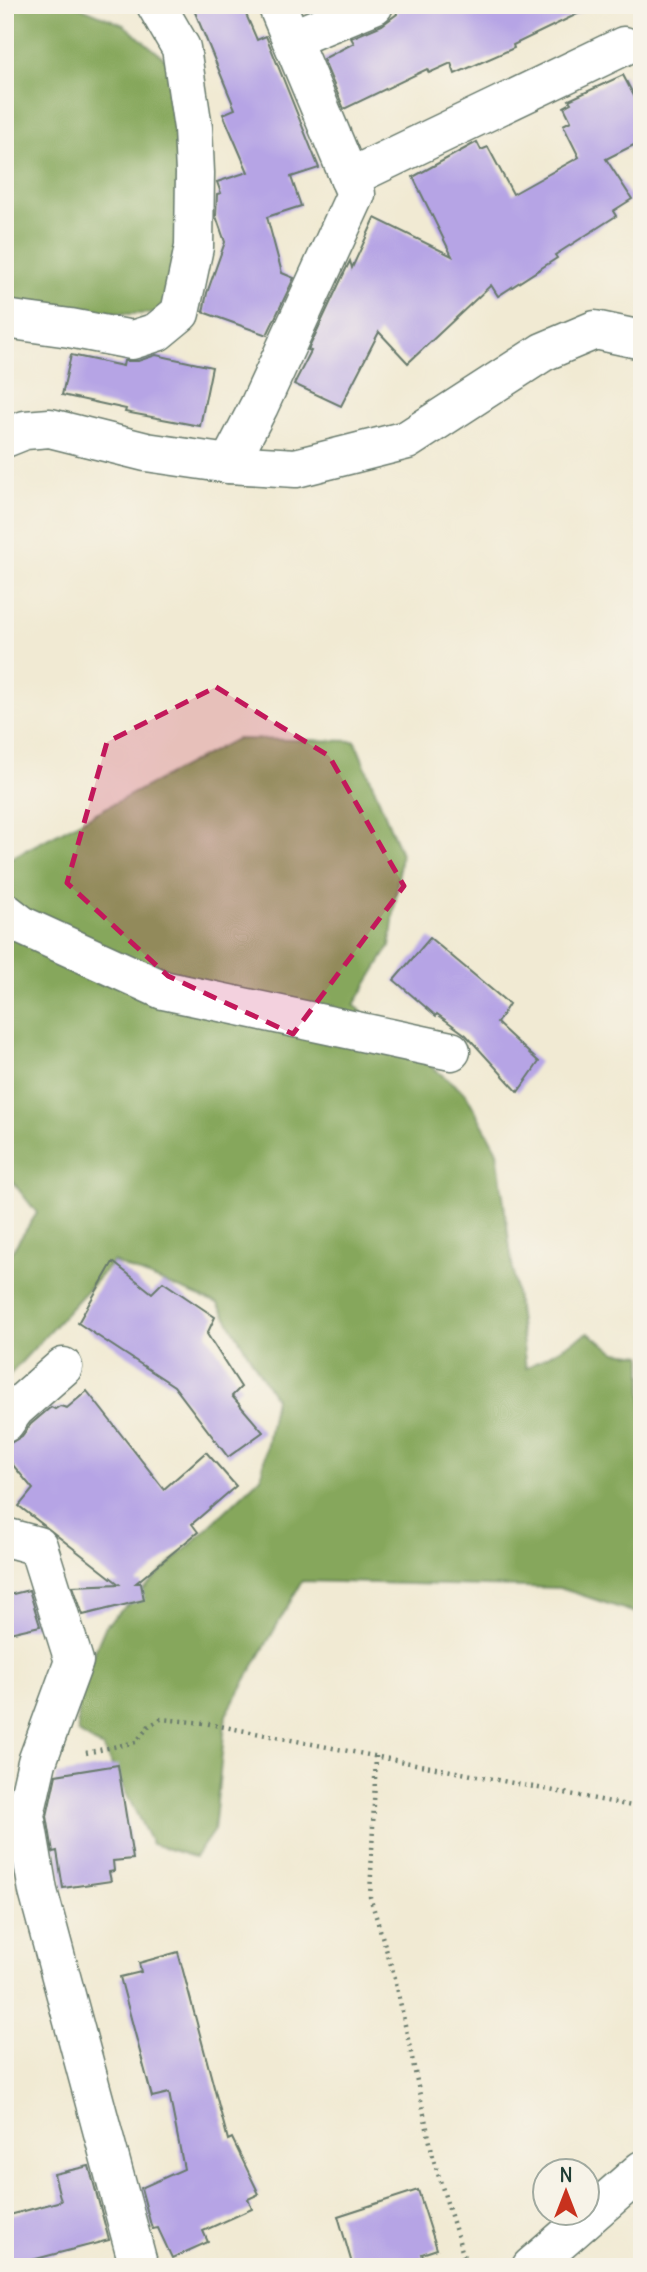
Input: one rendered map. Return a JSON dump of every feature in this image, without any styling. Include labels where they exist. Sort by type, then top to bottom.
[{"type":"street","points":[[5,319],[132,340],[157,332],[180,313],[194,247],[193,128],[181,48],[156,5]]},
{"type":"street","points":[[229,464],[356,194],[284,22],[374,5]]},
{"type":"street","points":[[349,178],[624,46]]},
{"type":"street","points":[[5,438],[25,430],[50,428],[146,452],[229,464],[296,468],[407,440],[543,352],[595,330],[642,340]]},
{"type":"street","points":[[5,912],[23,926],[163,990],[451,1051]]},
{"type":"street","points":[[5,1423],[15,1409],[63,1367]]},
{"type":"street","points":[[5,1537],[38,1546],[74,1661],[39,1755],[25,1815],[38,1891],[139,2267]]},
{"type":"street","points":[[531,2267],[642,2170]]},
{"type":"path","points":[[39,1755],[86,1753],[136,1742],[149,1726],[161,1719],[204,1723],[642,1808]]},
{"type":"path","points":[[376,1756],[370,1897],[395,1978],[433,2161],[467,2267]]},
{"type":"highlighted area","points":[[216,687],[329,756],[404,886],[293,1034],[168,976],[67,883],[107,742]]},
{"type":"green space","points":[[5,5],[75,5],[124,25],[175,67],[180,313],[130,314],[5,304]]},
{"type":"green space","points":[[236,739],[355,741],[401,854],[390,946],[354,1005],[466,1094],[497,1151],[526,1368],[588,1333],[616,1352],[642,1355],[642,1615],[560,1588],[302,1581],[226,1715],[214,1830],[195,1857],[152,1844],[103,1748],[78,1733],[78,1691],[106,1625],[261,1477],[275,1398],[218,1304],[113,1262],[5,1380],[5,1262],[37,1213],[5,1172],[5,861]]},
{"type":"building","points":[[192,5],[242,5],[257,40],[266,36],[319,168],[291,177],[301,206],[267,217],[282,273],[294,278],[267,335],[203,312],[225,242],[216,216],[217,194],[221,193],[217,182],[248,172],[223,114],[235,109]]},
{"type":"building","points":[[395,5],[596,5],[513,45],[514,48],[455,74],[451,63],[429,73],[427,69],[344,109],[323,59],[354,43],[351,38],[382,25],[397,14]]},
{"type":"building","points":[[623,75],[642,111],[642,141],[606,159],[632,199],[613,211],[616,216],[498,296],[491,285],[408,363],[379,332],[341,406],[294,384],[346,269],[350,261],[352,268],[375,218],[452,256],[413,177],[477,142],[481,150],[488,147],[513,194],[579,157],[563,125],[571,121],[564,107],[571,103],[569,100]]},
{"type":"building","points":[[71,355],[123,366],[124,361],[138,361],[156,355],[212,367],[200,426],[125,412],[126,409],[62,395]]},
{"type":"building","points":[[430,938],[509,1004],[497,1023],[539,1062],[518,1092],[466,1035],[437,1014],[436,1016],[394,980]]},
{"type":"building","points":[[113,1262],[152,1293],[163,1282],[215,1317],[207,1334],[241,1387],[232,1396],[263,1432],[228,1457],[174,1386],[78,1323]]},
{"type":"building","points":[[87,1391],[164,1489],[206,1452],[236,1486],[192,1524],[198,1532],[136,1583],[141,1583],[144,1600],[83,1615],[73,1586],[119,1584],[19,1506],[33,1489],[7,1458],[9,1444],[22,1436],[31,1424],[51,1407],[67,1408]]},
{"type":"building","points":[[29,1590],[40,1626],[5,1634],[5,1596]]},
{"type":"building","points":[[118,1765],[133,1859],[113,1861],[114,1871],[109,1872],[111,1881],[63,1888],[57,1851],[53,1852],[47,1816],[56,1775]]},
{"type":"building","points":[[178,1952],[228,2140],[232,2138],[259,2194],[248,2199],[252,2209],[203,2231],[208,2242],[172,2258],[158,2228],[152,2229],[141,2188],[184,2169],[169,2093],[152,2097],[120,1977],[141,1972],[139,1963]]},
{"type":"building","points":[[89,2166],[109,2240],[5,2267],[6,2216],[61,2201],[54,2174]]},
{"type":"building","points":[[418,2190],[437,2249],[422,2254],[426,2267],[353,2267],[338,2216]]}]
